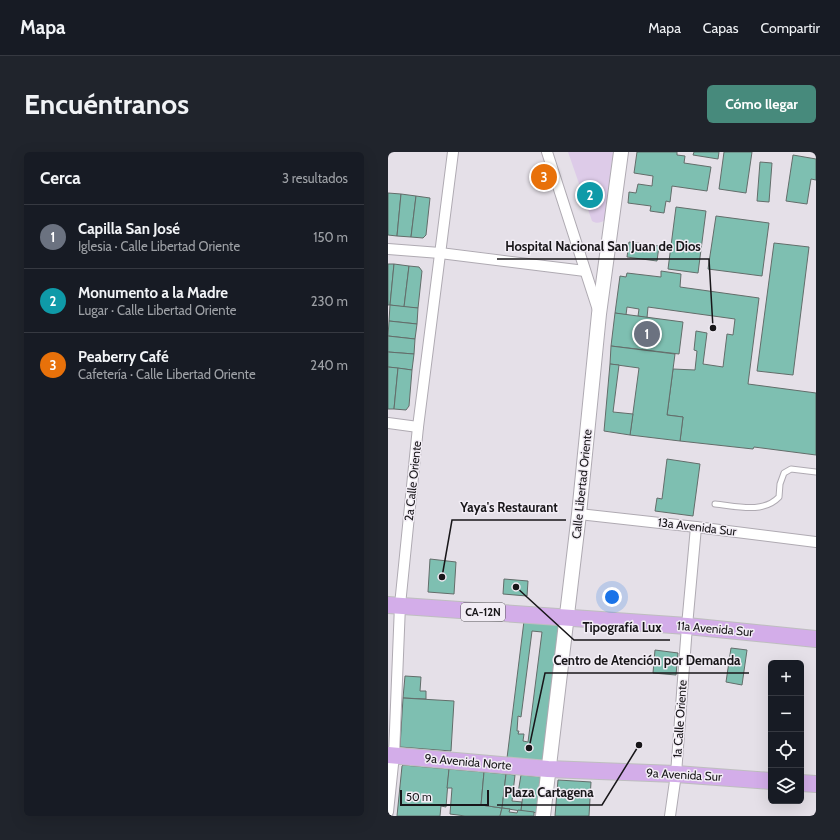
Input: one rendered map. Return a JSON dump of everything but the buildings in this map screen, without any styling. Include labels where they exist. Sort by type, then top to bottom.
[{"type":"main road","name":"Calle Libertad Oriente","points":[[543,816],[579,514],[599,314],[621,152]]},
{"type":"main road","name":"CA-12N","points":[[394,605],[567,618]]},
{"type":"main road","name":"11a Avenida Sur","points":[[567,618],[687,626],[816,639]]},
{"type":"main road","name":"9a Avenida Norte","points":[[391,755],[548,769]]},
{"type":"main road","name":"9a Avenida Sur","points":[[548,769],[676,774],[768,781]]},
{"type":"main road","points":[[804,783],[816,784]]},
{"type":"street","name":"2a Calle Oriente","points":[[388,812],[391,755],[394,605],[453,152]]},
{"type":"street","points":[[547,152],[599,314]]},
{"type":"street","points":[[388,249],[585,271]]},
{"type":"street","points":[[388,423],[418,426]]},
{"type":"street","name":"13a Avenida Sur","points":[[579,514],[696,526],[816,542]]},
{"type":"street","name":"1a Calle Oriente","points":[[670,816],[676,774],[696,526]]},
{"type":"lane","points":[[715,504],[758,508],[768,505],[775,502],[780,497],[780,484],[784,473],[791,469],[816,472]]},
{"type":"shaded area","points":[[568,152],[613,152],[605,220],[602,222],[597,223],[592,221]]},
{"type":"place","name":"Peaberry Café","points":[[544,177]]},
{"type":"place","name":"Monumento a la Madre","points":[[590,195]]},
{"type":"place","name":"Hospital Nacional San Juan de Dios","points":[[713,328]]},
{"type":"place","name":"Capilla San José","points":[[647,334]]},
{"type":"place","name":"Yaya's Restaurant","points":[[442,577]]},
{"type":"place","name":"Tipografía Lux","points":[[516,587]]},
{"type":"place","name":"Plaza Cartagena","points":[[639,745]]},
{"type":"place","name":"Centro de Atención por Demanda","points":[[529,748]]}]
